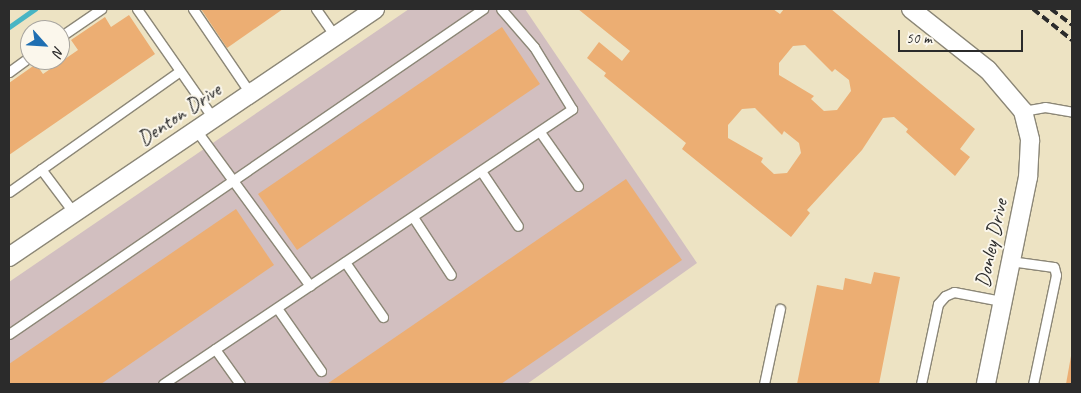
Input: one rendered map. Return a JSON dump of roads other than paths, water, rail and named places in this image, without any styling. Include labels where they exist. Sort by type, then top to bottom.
[{"type":"street","name":"Denton Drive","points":[[9,258],[375,9]]},
{"type":"street","points":[[911,9],[988,70],[1023,111]]},
{"type":"street","name":"Donley Drive","points":[[986,384],[1030,159],[1023,111]]},
{"type":"lane","points":[[70,30],[101,9]]},
{"type":"lane","points":[[137,9],[213,118]]},
{"type":"lane","points":[[193,9],[250,93]]},
{"type":"lane","points":[[316,9],[335,36]]},
{"type":"lane","points":[[9,334],[231,178],[482,9]]},
{"type":"lane","points":[[163,384],[572,110],[534,47],[501,9]]},
{"type":"lane","points":[[9,72],[20,64]]},
{"type":"lane","points":[[9,192],[180,71]]},
{"type":"lane","points":[[1023,111],[1045,107],[1072,112]]},
{"type":"lane","points":[[196,130],[310,286]]},
{"type":"lane","points":[[540,132],[578,186]]},
{"type":"lane","points":[[41,169],[74,213]]},
{"type":"lane","points":[[481,171],[518,226]]},
{"type":"lane","points":[[412,217],[451,275]]},
{"type":"lane","points":[[1010,261],[1054,267],[1056,275],[1034,384]]},
{"type":"lane","points":[[345,262],[384,317]]},
{"type":"lane","points":[[921,384],[938,304],[945,296],[954,292],[1001,301]]},
{"type":"lane","points":[[277,308],[321,371]]},
{"type":"lane","points":[[764,384],[780,309]]},
{"type":"lane","points":[[216,349],[240,384]]},
{"type":"waterway","points":[[9,27],[35,9]]},
{"type":"railway","points":[[1033,9],[1072,40]]},
{"type":"railway","points":[[1051,9],[1072,25]]}]
